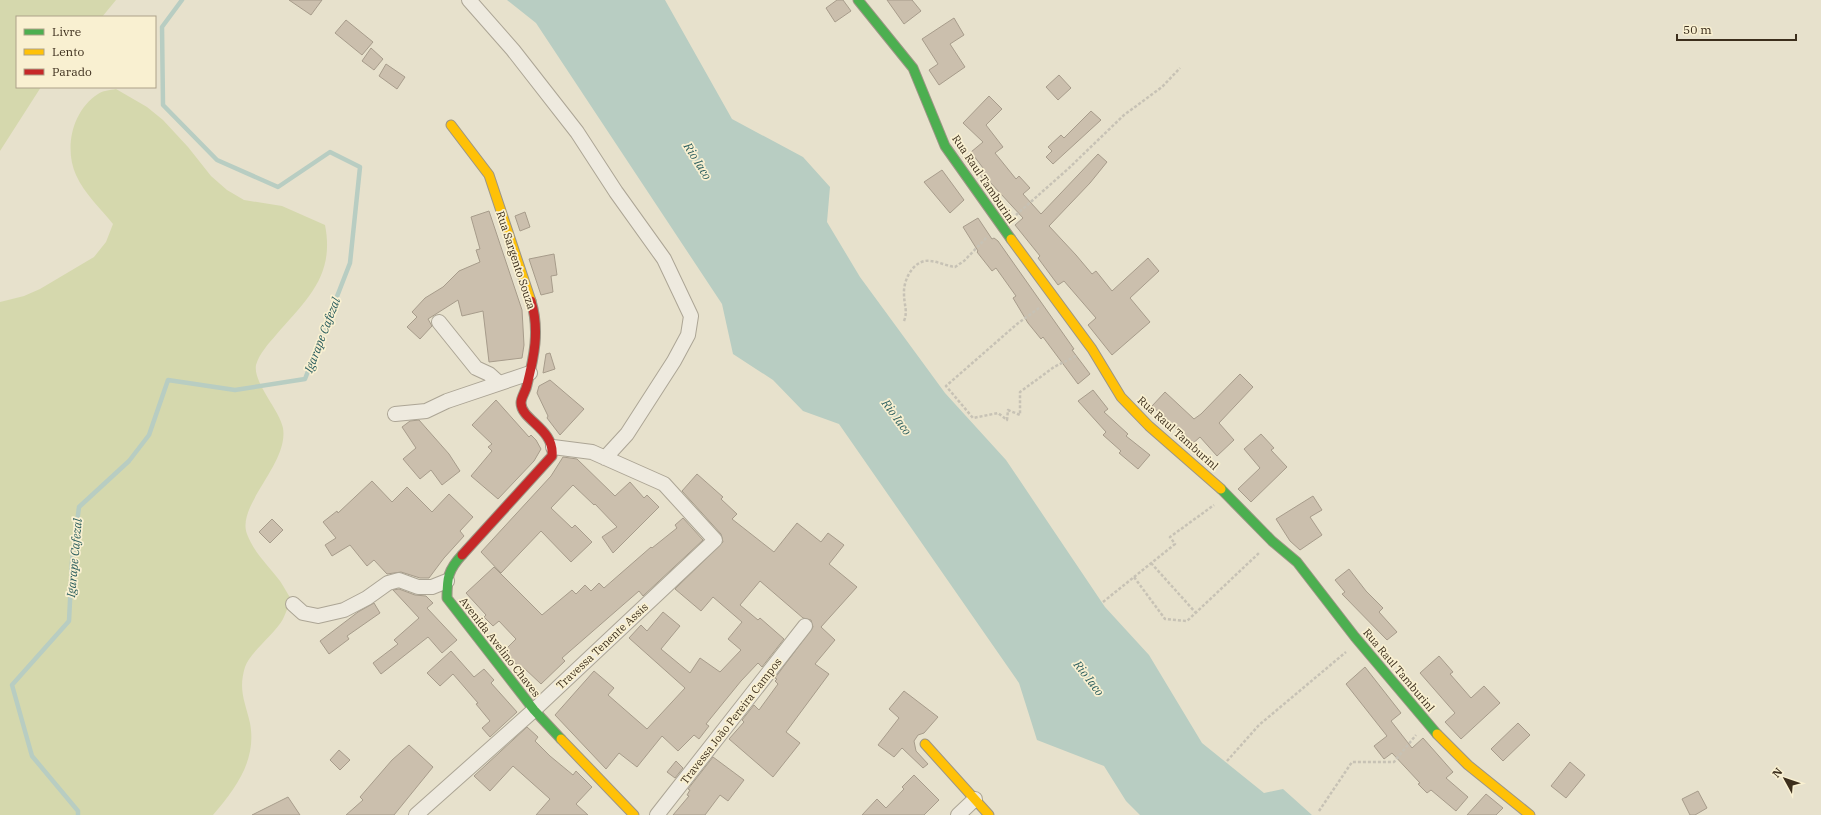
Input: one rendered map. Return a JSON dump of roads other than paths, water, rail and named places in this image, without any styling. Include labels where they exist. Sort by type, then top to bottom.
[{"type":"street","points":[[469,0],[513,50],[577,132],[616,192],[664,259],[691,316],[688,335],[674,361],[627,434],[605,458],[592,452],[553,447]]},
{"type":"street","name":"Rua Raul Tamburinl","points":[[858,0],[913,68],[945,146],[1000,226],[1092,349],[1121,397],[1149,426],[1228,494],[1272,541],[1297,562],[1359,642],[1427,721],[1468,765],[1530,815]]},
{"type":"street","name":"Rua Sargento Souza","points":[[450,125],[489,175],[524,278],[533,308],[536,346],[530,373],[521,401],[522,408],[544,433],[553,447]]},
{"type":"street","points":[[439,322],[476,368],[489,374],[499,383]]},
{"type":"street","points":[[395,414],[426,411],[447,401],[530,373]]},
{"type":"street","name":"Avenida Avelino Chaves","points":[[553,447],[552,456],[543,468],[452,566],[447,581],[447,598],[534,710],[634,815]]},
{"type":"street","name":"Travessa Tenente Assis","points":[[416,815],[534,710],[715,540],[664,484],[605,458]]},
{"type":"street","points":[[293,604],[303,613],[318,616],[344,610],[388,583],[399,580],[418,587],[432,586],[447,581]]},
{"type":"street","name":"Travessa João Pereira Campos","points":[[657,815],[805,626]]},
{"type":"street","points":[[925,744],[989,815]]},
{"type":"street","points":[[958,815],[975,799]]},
{"type":"water","name":"Rio Iaco","points":[[507,0],[665,0],[732,119],[803,157],[830,187],[827,222],[860,277],[945,393],[1006,460],[1105,607],[1149,655],[1202,743],[1264,793],[1283,789],[1312,815],[1140,815],[1126,801],[1104,766],[1037,740],[1019,683],[839,424],[803,411],[773,380],[733,354],[722,304],[536,23]]},
{"type":"waterway","name":"Igarape Cafezal","points":[[78,815],[78,811],[32,756],[12,685],[69,621],[72,561],[79,507],[129,461],[149,435],[168,380],[235,390],[305,379],[350,263],[360,167],[330,152],[278,187],[217,160],[163,105],[162,27],[182,0]]}]
